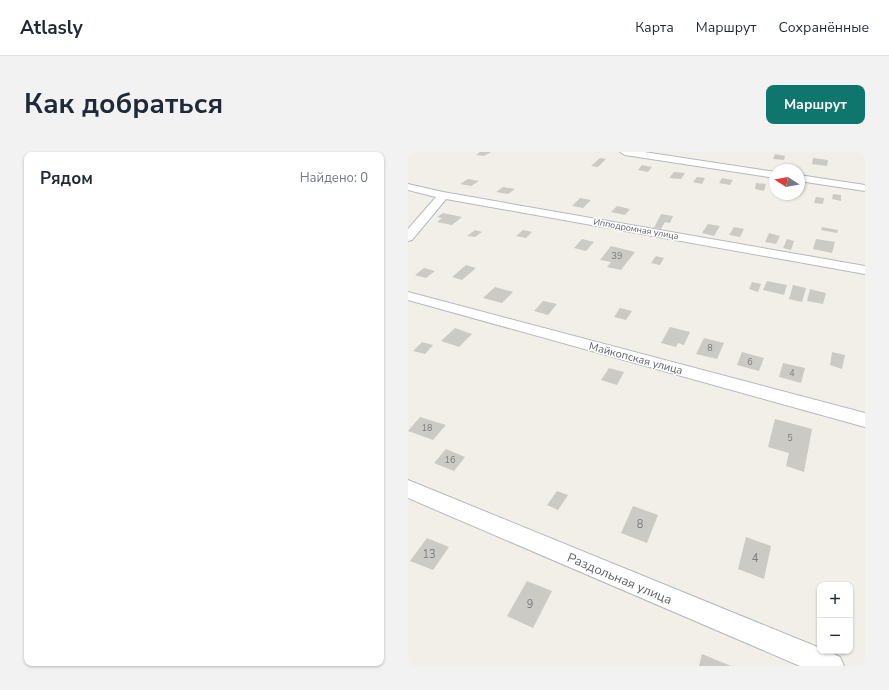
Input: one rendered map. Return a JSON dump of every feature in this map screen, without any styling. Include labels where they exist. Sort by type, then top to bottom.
[{"type":"street","points":[[625,152],[769,174]]},
{"type":"street","points":[[704,164],[710,152]]},
{"type":"street","points":[[805,179],[865,188]]},
{"type":"street","name":"Ипподромная улица","points":[[408,187],[443,195],[865,270]]},
{"type":"street","points":[[408,237],[443,195]]},
{"type":"street","name":"Майкопская улица","points":[[408,296],[865,420]]},
{"type":"street","name":"Раздольная улица","points":[[408,490],[832,666]]},
{"type":"building","points":[[480,152],[491,152],[484,156],[476,155]]},
{"type":"building","points":[[775,154],[785,156],[784,160],[773,159]]},
{"type":"building","points":[[600,158],[606,159],[598,167],[591,166]]},
{"type":"building","points":[[813,158],[828,160],[827,166],[812,164]]},
{"type":"building","points":[[642,165],[652,167],[648,172],[638,170]]},
{"type":"building","points":[[674,172],[685,173],[681,179],[669,178]]},
{"type":"building","points":[[697,177],[705,178],[702,184],[693,182]]},
{"type":"building","points":[[722,178],[733,180],[730,185],[719,183]]},
{"type":"building","points":[[468,179],[479,181],[471,186],[460,184]]},
{"type":"building","points":[[756,183],[766,184],[764,191],[755,189]]},
{"type":"building","points":[[503,187],[515,189],[508,194],[496,192]]},
{"type":"building","points":[[833,194],[841,195],[841,201],[832,199]]},
{"type":"building","points":[[816,197],[824,198],[823,204],[814,203]]},
{"type":"building","points":[[580,198],[591,200],[583,208],[572,206]]},
{"type":"building","points":[[617,206],[630,209],[625,215],[611,212]]},
{"type":"building","points":[[443,213],[462,217],[452,225],[437,222],[442,218],[437,217]]},
{"type":"building","points":[[661,214],[673,216],[670,223],[665,222],[661,229],[654,228]]},
{"type":"building","points":[[708,224],[720,226],[714,236],[702,233]]},
{"type":"building","points":[[734,227],[744,229],[740,237],[729,235]]},
{"type":"building","points":[[822,227],[838,230],[837,233],[821,230]]},
{"type":"building","points":[[475,230],[482,232],[475,237],[467,236]]},
{"type":"building","points":[[523,230],[532,232],[526,238],[516,236]]},
{"type":"building","points":[[769,233],[780,236],[776,244],[765,242]]},
{"type":"building","points":[[582,239],[594,242],[586,251],[574,248]]},
{"type":"building","points":[[787,239],[794,241],[791,250],[783,248]]},
{"type":"building","points":[[816,239],[835,242],[832,253],[813,249]]},
{"type":"building","points":[[611,246],[635,252],[621,270],[607,267],[611,262],[600,260]]},
{"type":"building","points":[[656,256],[664,258],[660,265],[651,263]]},
{"type":"building","points":[[466,265],[476,268],[462,280],[452,277]]},
{"type":"building","points":[[424,268],[435,271],[426,278],[415,275]]},
{"type":"building","points":[[767,281],[787,285],[784,295],[763,290]]},
{"type":"building","points":[[752,282],[761,284],[758,292],[749,289]]},
{"type":"building","points":[[793,285],[806,288],[802,302],[789,299]]},
{"type":"building","points":[[495,287],[513,292],[502,303],[483,298]]},
{"type":"building","points":[[810,289],[826,293],[823,304],[807,301]]},
{"type":"building","points":[[543,301],[557,304],[548,315],[534,311]]},
{"type":"building","points":[[620,308],[632,311],[626,320],[614,317]]},
{"type":"building","points":[[670,327],[690,332],[684,345],[678,343],[676,347],[661,343]]},
{"type":"building","points":[[455,328],[472,334],[459,347],[441,341]]},
{"type":"building","points":[[704,338],[724,343],[717,359],[696,354]]},
{"type":"building","points":[[422,342],[433,345],[425,354],[413,351]]},
{"type":"building","points":[[742,352],[764,358],[759,371],[737,365]]},
{"type":"building","points":[[832,352],[845,355],[842,369],[830,365]]},
{"type":"building","points":[[783,363],[805,368],[801,383],[779,377]]},
{"type":"building","points":[[609,368],[624,372],[617,385],[601,380]]},
{"type":"building","points":[[420,417],[446,425],[433,440],[408,431]]},
{"type":"building","points":[[775,419],[812,429],[804,472],[786,466],[789,453],[768,447]]},
{"type":"building","points":[[446,449],[465,457],[454,471],[434,463]]},
{"type":"building","points":[[557,491],[568,495],[558,510],[547,505]]},
{"type":"building","points":[[633,506],[658,515],[647,543],[621,533]]},
{"type":"building","points":[[746,537],[771,546],[764,579],[738,569]]},
{"type":"building","points":[[427,538],[449,547],[433,570],[410,561]]},
{"type":"building","points":[[527,581],[552,591],[533,628],[507,616]]},
{"type":"building","points":[[702,654],[731,666],[699,666]]}]
